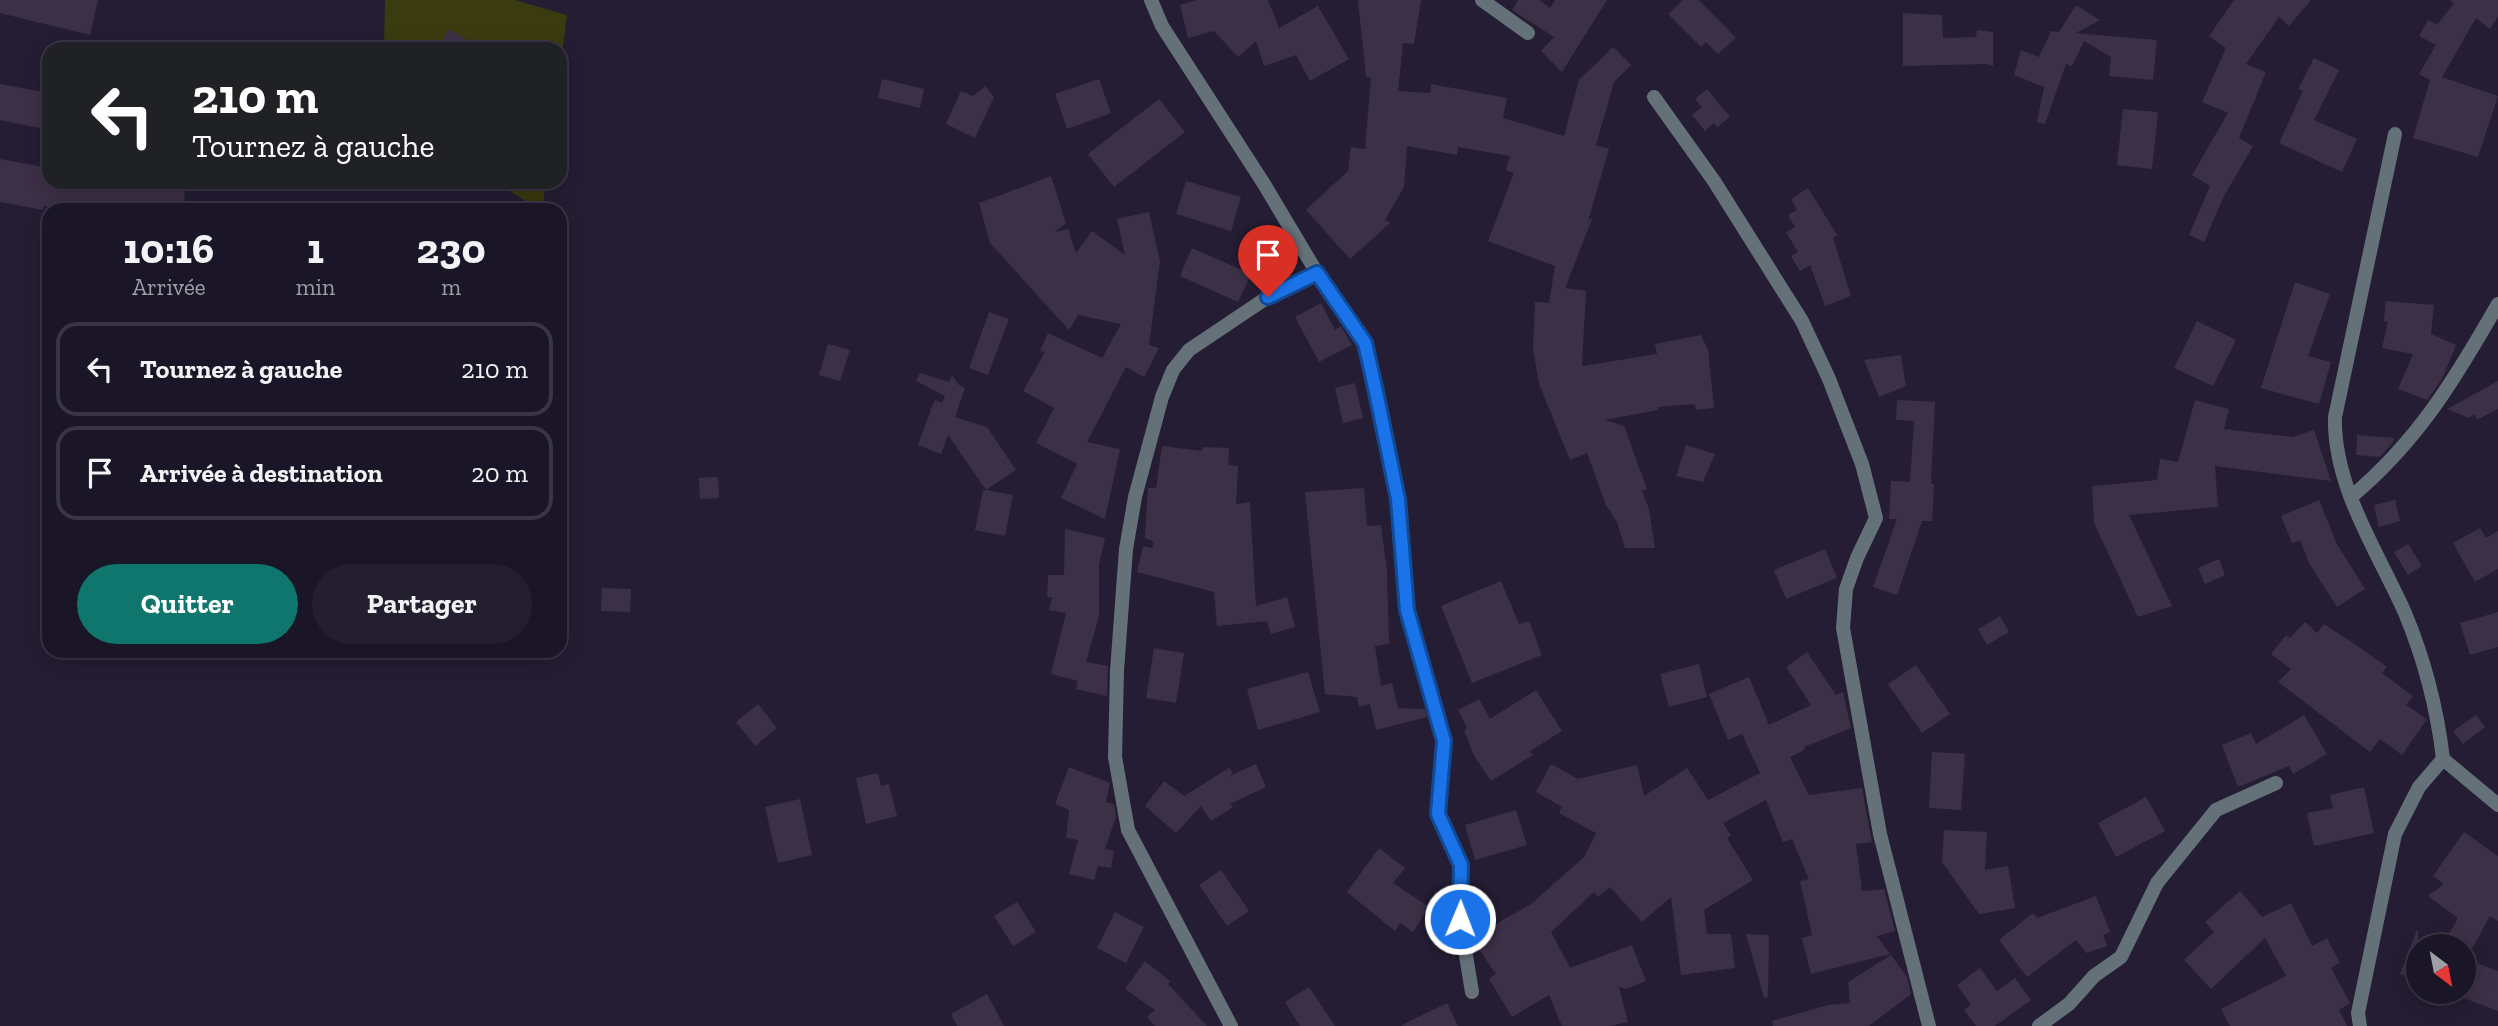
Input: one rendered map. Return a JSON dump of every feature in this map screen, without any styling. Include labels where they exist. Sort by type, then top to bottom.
[{"type":"street","points":[[1151,0],[1162,26],[1270,194],[1317,273],[1365,343],[1398,499],[1407,610],[1444,741],[1438,814],[1461,865],[1460,919],[1472,992]]},
{"type":"street","points":[[1482,0],[1528,33]]},
{"type":"street","points":[[1654,97],[1714,181],[1802,321],[1829,379],[1862,464],[1876,518],[1846,589],[1843,628],[1880,834],[1929,1026]]},
{"type":"street","points":[[2395,134],[2334,416],[2334,435],[2351,497],[2428,671],[2438,716],[2443,759],[2498,805]]},
{"type":"street","points":[[1231,1026],[1128,830],[1115,757],[1117,671],[1126,549],[1135,498],[1155,422],[1173,370],[1189,350],[1268,297],[1317,273]]},
{"type":"street","points":[[2351,497],[2406,446],[2434,412],[2498,304]]},
{"type":"street","points":[[2360,1026],[2358,1013],[2395,834],[2418,787],[2443,759]]},
{"type":"street","points":[[2039,1026],[2069,1004],[2094,976],[2121,957],[2157,883],[2216,810],[2276,783]]},
{"type":"shaded area","points":[[385,0],[515,0],[567,15],[564,42],[384,42]]},
{"type":"shaded area","points":[[506,189],[545,189],[543,203],[529,203]]},
{"type":"building","points":[[0,0],[98,0],[90,35],[0,13]]},
{"type":"building","points":[[1197,0],[1268,0],[1279,28],[1318,6],[1349,59],[1310,81],[1296,55],[1264,66],[1256,41],[1238,57],[1214,31],[1188,38],[1180,5]]},
{"type":"building","points":[[1358,0],[1421,0],[1414,44],[1403,43],[1398,91],[1430,93],[1431,84],[1507,98],[1503,118],[1564,136],[1579,80],[1613,47],[1631,65],[1614,82],[1596,145],[1609,149],[1588,221],[1593,217],[1565,288],[1586,291],[1582,366],[1657,354],[1655,344],[1701,335],[1708,350],[1714,408],[1696,410],[1695,404],[1658,407],[1658,410],[1605,420],[1624,426],[1647,489],[1642,491],[1649,509],[1655,548],[1625,548],[1617,522],[1606,505],[1587,453],[1570,460],[1539,384],[1533,348],[1535,302],[1549,303],[1555,266],[1488,241],[1514,173],[1506,170],[1510,156],[1458,147],[1457,155],[1407,146],[1404,187],[1385,220],[1390,223],[1350,259],[1306,210],[1348,171],[1351,147],[1365,149],[1371,77],[1366,77]]},
{"type":"building","points":[[1518,0],[1539,0],[1550,8],[1555,0],[1607,0],[1562,72],[1541,51],[1554,37],[1512,10]]},
{"type":"building","points":[[1683,0],[1699,0],[1736,38],[1718,54],[1706,42],[1701,47],[1668,14]]},
{"type":"building","points":[[2234,0],[2311,0],[2289,26],[2279,17],[2246,64],[2266,72],[2239,138],[2253,146],[2224,196],[2204,242],[2189,235],[2210,186],[2192,175],[2228,113],[2202,102],[2226,48],[2209,36]]},
{"type":"building","points":[[2450,0],[2498,0],[2498,17],[2490,29],[2476,18],[2442,77],[2498,96],[2478,157],[2413,138],[2430,80],[2419,74],[2436,45],[2419,36],[2428,20],[2437,25],[2454,3]]},
{"type":"building","points":[[2076,5],[2100,20],[2076,33],[2157,40],[2153,80],[2109,76],[2111,57],[2084,41],[2072,66],[2066,64],[2045,124],[2037,122],[2044,87],[2014,75],[2021,50],[2039,57],[2051,31],[2059,32]]},
{"type":"building","points":[[1903,13],[1942,15],[1943,38],[1976,37],[1977,30],[1993,32],[1993,66],[1903,66]]},
{"type":"building","points":[[449,29],[470,42],[441,42]]},
{"type":"building","points":[[2314,58],[2339,70],[2314,120],[2357,139],[2342,172],[2279,143],[2303,91],[2298,89]]},
{"type":"building","points":[[882,79],[924,89],[920,108],[878,98]]},
{"type":"building","points":[[1099,79],[1111,113],[1067,129],[1055,94]]},
{"type":"building","points":[[0,84],[42,92],[42,129],[0,120]]},
{"type":"building","points":[[985,86],[994,97],[975,138],[946,124],[961,91],[973,96]]},
{"type":"building","points":[[1707,89],[1730,117],[1717,127],[1714,123],[1705,131],[1692,115],[1702,107],[1695,99]]},
{"type":"building","points":[[1159,99],[1185,132],[1114,187],[1088,154]]},
{"type":"building","points":[[2123,109],[2158,112],[2152,169],[2117,165]]},
{"type":"building","points":[[0,159],[42,167],[42,189],[185,189],[184,203],[42,203],[42,210],[0,202]]},
{"type":"building","points":[[1051,176],[1066,223],[1055,232],[1068,229],[1076,253],[1092,231],[1125,255],[1117,219],[1149,212],[1160,261],[1149,345],[1159,348],[1144,377],[1126,367],[1087,442],[1120,449],[1105,519],[1061,498],[1077,464],[1036,443],[1054,408],[1023,391],[1045,352],[1040,351],[1048,333],[1102,358],[1121,324],[1078,315],[1069,330],[990,243],[979,203]]},
{"type":"building","points":[[1186,181],[1241,197],[1231,231],[1176,214]]},
{"type":"building","points":[[1808,188],[1837,235],[1833,238],[1851,296],[1825,306],[1810,265],[1800,271],[1791,256],[1798,252],[1786,232],[1795,227],[1788,215],[1797,210],[1791,199]]},
{"type":"building","points":[[1192,248],[1251,274],[1238,302],[1180,276]]},
{"type":"building","points":[[2295,282],[2330,294],[2308,356],[2331,362],[2319,404],[2261,388]]},
{"type":"building","points":[[2386,301],[2434,305],[2431,334],[2456,345],[2442,379],[2427,400],[2398,389],[2413,354],[2382,348],[2388,322],[2384,321]]},
{"type":"building","points":[[1321,303],[1335,330],[1341,326],[1352,345],[1319,362],[1295,317]]},
{"type":"building","points":[[989,312],[1009,319],[988,375],[969,368]]},
{"type":"building","points":[[2197,321],[2236,340],[2213,386],[2174,368]]},
{"type":"building","points":[[828,344],[850,350],[840,381],[819,375]]},
{"type":"building","points":[[1901,355],[1906,386],[1879,397],[1864,360]]},
{"type":"building","points":[[920,373],[949,382],[952,375],[959,385],[965,388],[955,417],[987,427],[1016,470],[986,490],[948,435],[941,454],[918,445],[931,410],[929,407],[932,408],[935,400],[942,403],[945,396],[916,381]]},
{"type":"building","points":[[2498,381],[2498,409],[2477,420],[2474,414],[2469,418],[2447,409]]},
{"type":"building","points":[[1355,383],[1363,418],[1343,423],[1335,388]]},
{"type":"building","points":[[1897,400],[1935,402],[1932,521],[1922,521],[1897,595],[1873,587],[1897,519],[1889,519],[1891,481],[1910,482],[1914,421],[1896,420]]},
{"type":"building","points":[[2195,400],[2229,409],[2224,429],[2292,437],[2314,430],[2331,481],[2215,466],[2218,507],[2129,515],[2172,606],[2138,617],[2094,523],[2092,486],[2157,480],[2160,459],[2178,462]]},
{"type":"building","points":[[2357,435],[2394,438],[2380,457],[2356,455]]},
{"type":"building","points":[[1686,445],[1715,454],[1703,482],[1676,476]]},
{"type":"building","points":[[1162,446],[1202,451],[1202,447],[1229,448],[1228,465],[1238,466],[1236,504],[1250,502],[1256,606],[1287,597],[1295,627],[1271,634],[1267,621],[1217,626],[1214,592],[1137,572],[1143,546],[1152,548],[1154,542],[1145,538],[1148,488],[1156,488]]},
{"type":"building","points":[[718,477],[719,498],[700,499],[699,478]]},
{"type":"building","points":[[1364,488],[1367,526],[1381,525],[1387,571],[1389,644],[1375,646],[1381,686],[1392,683],[1398,708],[1425,709],[1427,717],[1376,730],[1370,704],[1359,707],[1357,697],[1325,694],[1305,492]]},
{"type":"building","points":[[983,490],[1013,495],[1005,536],[975,530]]},
{"type":"building","points":[[2319,500],[2337,544],[2365,589],[2337,607],[2309,563],[2300,540],[2292,543],[2281,516]]},
{"type":"building","points":[[2395,500],[2400,521],[2379,527],[2374,505]]},
{"type":"building","points":[[2480,528],[2486,538],[2498,531],[2498,569],[2475,582],[2453,543]]},
{"type":"building","points":[[1065,529],[1105,538],[1099,565],[1099,616],[1086,662],[1108,666],[1107,696],[1076,689],[1078,681],[1051,674],[1066,613],[1049,610],[1052,597],[1047,597],[1048,575],[1064,575]]},
{"type":"building","points":[[2408,544],[2422,566],[2408,575],[2394,552]]},
{"type":"building","points":[[1825,549],[1837,578],[1786,599],[1774,570]]},
{"type":"building","points":[[2219,559],[2225,575],[2205,584],[2198,568]]},
{"type":"building","points":[[1501,581],[1519,624],[1529,621],[1542,655],[1472,683],[1441,606]]},
{"type":"building","points":[[602,588],[631,589],[630,612],[601,611]]},
{"type":"building","points":[[2498,612],[2498,647],[2470,655],[2460,623]]},
{"type":"building","points":[[2000,616],[2009,632],[1987,645],[1978,629]]},
{"type":"building","points":[[2305,622],[2317,633],[2324,624],[2362,649],[2387,667],[2382,673],[2413,696],[2406,705],[2427,719],[2402,755],[2380,739],[2370,752],[2278,682],[2291,669],[2271,654],[2286,635],[2290,638]]},
{"type":"building","points":[[1154,648],[1184,653],[1176,703],[1146,698]]},
{"type":"building","points":[[1807,652],[1836,695],[1843,692],[1851,728],[1804,747],[1805,750],[1790,757],[1809,795],[1862,788],[1872,842],[1856,844],[1862,891],[1884,889],[1895,931],[1877,936],[1890,954],[1811,974],[1802,938],[1812,935],[1800,881],[1809,879],[1792,839],[1783,842],[1766,800],[1723,823],[1731,835],[1727,838],[1753,880],[1704,910],[1707,934],[1731,934],[1735,968],[1681,975],[1671,897],[1642,922],[1610,887],[1598,897],[1594,892],[1551,932],[1570,968],[1632,945],[1646,981],[1626,989],[1619,987],[1628,1022],[1610,1026],[1562,1026],[1549,995],[1512,1017],[1489,979],[1496,974],[1473,941],[1530,905],[1584,857],[1596,833],[1559,813],[1562,807],[1536,792],[1551,764],[1578,779],[1637,765],[1644,796],[1687,768],[1708,800],[1760,773],[1742,734],[1728,740],[1709,694],[1749,677],[1769,725],[1811,705],[1786,667]]},
{"type":"building","points":[[1699,664],[1707,697],[1669,707],[1660,674]]},
{"type":"building","points":[[1916,665],[1950,714],[1922,733],[1888,684]]},
{"type":"building","points":[[1308,672],[1320,712],[1258,730],[1247,689]]},
{"type":"building","points":[[1536,690],[1562,731],[1529,752],[1533,755],[1491,781],[1473,754],[1464,730],[1467,728],[1458,710],[1479,699],[1490,719]]},
{"type":"building","points":[[758,704],[777,728],[755,746],[736,722]]},
{"type":"building","points":[[2304,715],[2327,754],[2293,774],[2289,766],[2238,787],[2222,745],[2251,733],[2256,744]]},
{"type":"building","points":[[2476,715],[2485,727],[2463,744],[2453,731]]},
{"type":"building","points":[[1932,752],[1965,754],[1961,810],[1929,808]]},
{"type":"building","points":[[1256,764],[1266,787],[1230,804],[1233,807],[1211,821],[1201,806],[1176,833],[1145,806],[1164,781],[1184,796],[1229,768],[1233,773],[1228,777]]},
{"type":"building","points":[[1069,767],[1110,783],[1106,802],[1114,804],[1116,817],[1105,849],[1114,851],[1111,868],[1098,866],[1094,880],[1069,874],[1078,840],[1066,838],[1069,810],[1055,804]]},
{"type":"building","points":[[878,773],[881,786],[889,784],[897,816],[866,824],[856,778]]},
{"type":"building","points":[[2364,787],[2374,833],[2314,846],[2307,813],[2333,808],[2330,795]]},
{"type":"building","points":[[2146,797],[2165,831],[2116,857],[2098,823]]},
{"type":"building","points":[[800,799],[812,855],[778,863],[765,807]]},
{"type":"building","points":[[1516,810],[1527,845],[1475,860],[1465,825]]},
{"type":"building","points":[[1944,830],[1987,832],[1985,870],[2008,866],[2015,908],[1979,914],[1942,862]]},
{"type":"building","points":[[2464,832],[2498,856],[2498,921],[2490,916],[2476,942],[2476,934],[2449,934],[2458,918],[2428,896],[2444,884],[2433,876]]},
{"type":"building","points":[[1379,848],[1405,868],[1393,883],[1429,907],[1413,932],[1400,923],[1395,931],[1347,892]]},
{"type":"building","points":[[1221,870],[1249,911],[1227,926],[1199,885]]},
{"type":"building","points":[[2240,891],[2262,917],[2291,903],[2312,946],[2327,938],[2340,963],[2331,968],[2350,1003],[2339,1010],[2347,1026],[2230,1026],[2221,1009],[2286,976],[2265,938],[2211,989],[2184,960],[2214,932],[2205,922]]},
{"type":"building","points":[[2096,896],[2110,932],[2103,935],[2107,946],[2086,953],[2076,940],[2027,977],[1999,940],[2033,913],[2037,918]]},
{"type":"building","points":[[1017,902],[1036,932],[1013,946],[994,916]]},
{"type":"building","points":[[1115,912],[1144,927],[1126,963],[1097,948]]},
{"type":"building","points":[[1746,934],[1769,935],[1768,997],[1764,998]]},
{"type":"building","points":[[1891,955],[1907,977],[1911,994],[1869,1026],[1773,1026],[1772,1021],[1828,1005],[1850,1003],[1848,982]]},
{"type":"building","points":[[2406,958],[2406,976],[2400,974]]},
{"type":"building","points":[[1145,961],[1170,981],[1168,984],[1207,1026],[1155,1026],[1147,1017],[1155,1010],[1125,989]]},
{"type":"building","points":[[2476,963],[2498,971],[2498,1011],[2476,1003]]},
{"type":"building","points":[[1980,968],[1997,991],[2015,978],[2031,1000],[1995,1026],[1976,1026],[1964,1010],[1971,1005],[1957,985]]},
{"type":"building","points":[[1309,987],[1335,1026],[1300,1026],[1285,1002]]},
{"type":"building","points":[[987,994],[1004,1026],[957,1026],[951,1014]]},
{"type":"building","points":[[1447,1003],[1458,1026],[1400,1026]]},
{"type":"route","points":[[1268,297],[1317,273],[1365,343],[1398,499],[1407,610],[1444,741],[1438,814],[1461,865],[1460,919]]}]
